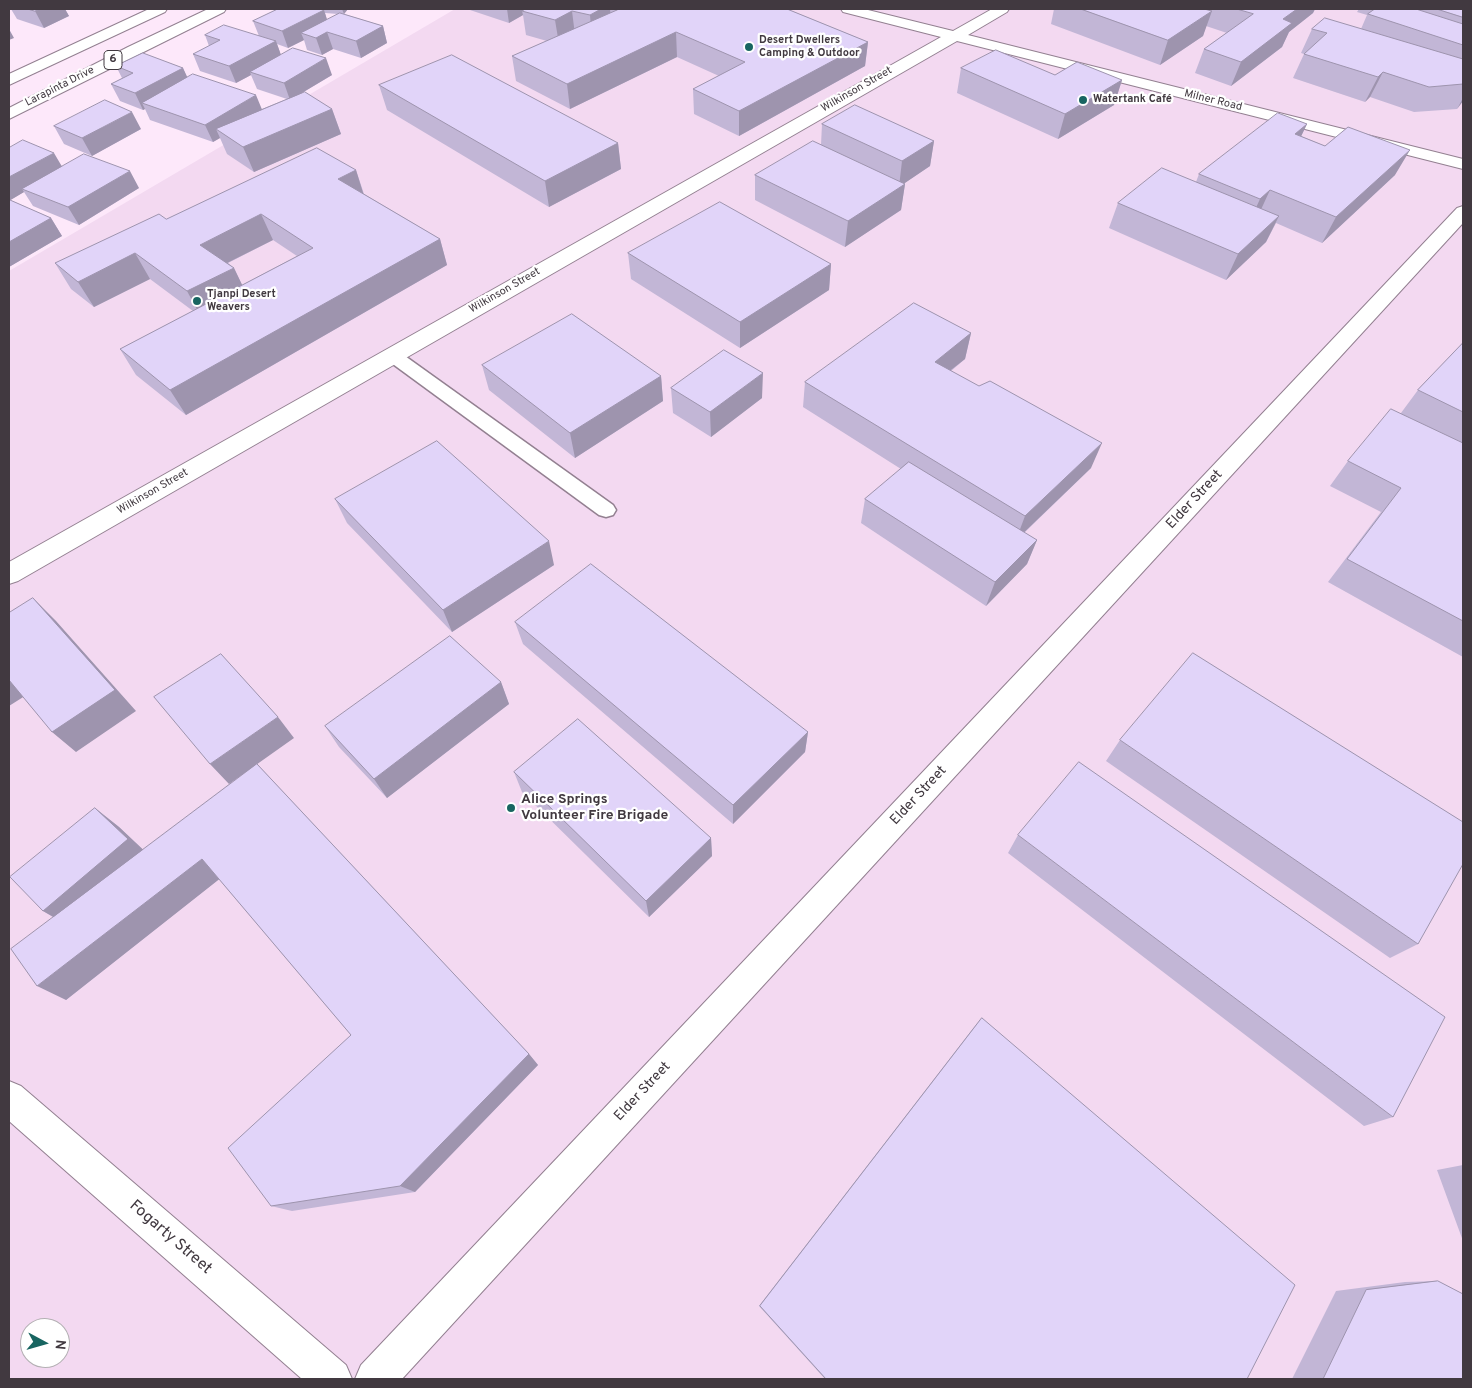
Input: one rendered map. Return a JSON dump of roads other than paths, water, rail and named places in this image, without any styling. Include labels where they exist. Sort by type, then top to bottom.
[{"type":"street","name":"6","points":[[9,80],[160,9]]},
{"type":"street","name":"Larapinta Drive","points":[[9,114],[133,50],[219,9]]},
{"type":"street","name":"Milner Road","points":[[848,9],[1463,164]]},
{"type":"street","name":"Wilkinson Street","points":[[9,574],[1002,9]]},
{"type":"street","name":"Elder Street","points":[[375,1379],[1463,212]]},
{"type":"street","name":"Fogarty Street","points":[[9,1098],[332,1379]]},
{"type":"lane","points":[[392,355],[606,510]]},
{"type":"place","name":"Desert Dwellers Camping & Outdoor","points":[[749,47]]},
{"type":"place","name":"Watertank Café","points":[[1083,100]]},
{"type":"place","name":"Tjanpi Desert Weavers","points":[[197,301]]},
{"type":"place","name":"Alice Springs Volunteer Fire Brigade","points":[[511,808]]}]
